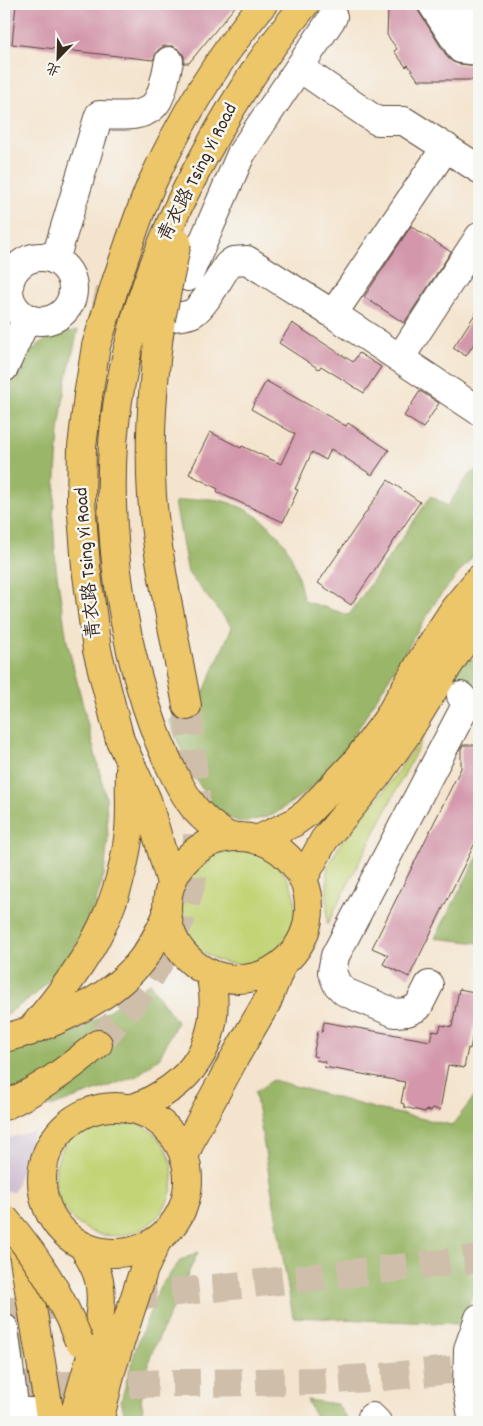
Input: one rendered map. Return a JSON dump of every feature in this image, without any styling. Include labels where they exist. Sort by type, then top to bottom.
[{"type":"main road","name":"青衣路 Tsing Yi Road","points":[[171,883],[147,800],[130,766],[120,740],[97,650],[82,532],[81,472],[84,421],[96,346],[107,308],[150,187],[195,101],[263,4]]},
{"type":"main road","name":"青衣路 Tsing Yi Road","points":[[229,837],[207,822],[190,803],[172,772],[141,691],[124,617],[116,564],[113,509],[113,443],[129,342],[149,277],[177,207],[240,92],[305,4]]},
{"type":"main road","points":[[187,706],[164,583],[152,479],[151,431],[154,379],[161,319],[183,209],[192,177]]},
{"type":"main road","points":[[257,840],[293,824],[307,813],[355,763],[386,721],[455,608],[479,579]]},
{"type":"main road","points":[[303,878],[324,840],[376,777],[401,742],[479,619]]},
{"type":"main road","points":[[16,1035],[47,1011],[98,938],[111,909],[127,846],[130,766]]},
{"type":"main road","points":[[229,837],[257,840],[275,847],[285,855],[296,866],[303,878],[310,903],[306,931],[292,955],[266,974],[248,979],[228,979],[210,973],[196,965],[175,942],[167,915],[167,899],[171,883],[179,867],[193,852],[210,842],[229,837]]},
{"type":"main road","points":[[16,1035],[76,1011],[122,980],[133,970],[149,949],[167,915]]},
{"type":"main road","points":[[184,1157],[194,1133],[267,1002],[282,964]]},
{"type":"main road","points":[[130,1109],[155,1098],[184,1078],[206,1047],[212,1029],[215,1010],[214,991],[210,973]]},
{"type":"main road","points":[[4,1106],[34,1092],[68,1069],[98,1044]]},
{"type":"main road","points":[[111,1107],[130,1109],[150,1117],[165,1127],[177,1142],[184,1157],[188,1176],[186,1196],[181,1211],[172,1226],[157,1240],[145,1247],[125,1252],[96,1251],[71,1239],[61,1230],[50,1214],[44,1200],[41,1180],[44,1161],[48,1148],[60,1132],[74,1119],[95,1110],[111,1107]]},
{"type":"main road","points":[[4,1217],[61,1230]]},
{"type":"main road","points":[[4,1217],[39,1263],[73,1324],[79,1341]]},
{"type":"main road","points":[[4,1223],[18,1239],[22,1247],[57,1419]]},
{"type":"main road","points":[[99,1422],[111,1371],[144,1269],[157,1240]]},
{"type":"main road","points":[[57,1419],[76,1401],[97,1331],[102,1297],[95,1267],[83,1246]]},
{"type":"street","points":[[432,4],[461,48],[479,51]]},
{"type":"street","points":[[457,4],[479,38]]},
{"type":"street","points":[[188,277],[241,154],[333,17]]},
{"type":"street","points":[[55,260],[99,115],[134,115],[149,109],[158,100],[169,61]]},
{"type":"street","points":[[300,66],[310,75],[377,121],[404,121],[479,169]]},
{"type":"street","points":[[333,314],[446,147]]},
{"type":"street","points":[[400,358],[479,238]]},
{"type":"street","points":[[44,256],[55,260],[66,269],[83,298],[50,320],[38,321],[27,318],[18,312],[11,302],[8,291],[9,280],[14,270],[22,262],[33,257],[44,256]]},
{"type":"street","points":[[174,317],[186,316],[194,312],[202,304],[228,265],[232,261],[246,260],[333,314],[479,411]]},
{"type":"street","points":[[4,368],[27,318]]},
{"type":"street","points":[[434,688],[452,696],[470,696]]},
{"type":"street","points":[[429,985],[418,1007],[406,1012],[394,1013],[345,992],[337,984],[332,972],[335,956],[465,707],[464,700],[470,696]]},
{"type":"street","points":[[473,1422],[467,1388],[468,1349],[479,1318]]},
{"type":"street","points":[[4,1328],[15,1412],[57,1419]]},
{"type":"shaded area","points":[[4,4],[16,4],[12,44],[4,43]]},
{"type":"shaded area","points":[[34,1131],[14,1192],[4,1191],[4,1139]]},
{"type":"green space","points":[[78,330],[65,386],[59,431],[53,518],[56,568],[67,641],[106,798],[108,838],[104,875],[92,915],[71,954],[55,975],[36,994],[4,1016],[4,399],[18,370],[37,346],[55,335]]},
{"type":"green space","points":[[479,466],[479,549],[438,598],[342,755],[309,790],[273,815],[242,823],[217,813],[189,768],[169,720],[195,712],[232,627],[188,573],[175,502],[201,499],[222,501],[246,510],[258,517],[268,525],[285,545],[295,567],[304,601],[349,615],[431,496],[448,506],[464,481]]},
{"type":"green space","points":[[479,657],[479,709],[454,680],[459,663]]},
{"type":"green space","points":[[427,730],[327,925],[327,868],[343,839],[385,789]]},
{"type":"green space","points":[[238,850],[260,854],[278,867],[291,885],[295,907],[291,929],[278,947],[260,960],[238,964],[216,960],[198,947],[185,929],[181,907],[185,885],[198,867],[216,854]]},
{"type":"green space","points":[[479,854],[479,943],[435,938]]},
{"type":"green space","points":[[149,983],[177,1022],[160,1057],[137,1076],[53,1106],[4,1108],[4,1050],[83,1028]]},
{"type":"green space","points":[[273,1080],[377,1109],[452,1125],[479,1091],[479,1282],[459,1324],[293,1317],[255,1092]]},
{"type":"green space","points":[[114,1118],[137,1122],[156,1135],[169,1154],[173,1177],[169,1200],[156,1219],[137,1232],[114,1236],[91,1232],[72,1219],[59,1200],[55,1177],[59,1154],[72,1135],[91,1122]]},
{"type":"green space","points":[[198,1252],[150,1357],[141,1400],[146,1422],[127,1422],[121,1401],[136,1348],[159,1288],[180,1261]]},
{"type":"green space","points":[[15,1330],[22,1330],[25,1360],[18,1361]]},
{"type":"green space","points":[[307,1400],[337,1404],[349,1422],[318,1422]]},
{"type":"building","points":[[16,4],[237,4],[189,63],[184,63],[184,56],[180,50],[172,46],[164,46],[158,50],[153,60],[12,44]]},
{"type":"building","points":[[395,4],[417,4],[419,12],[448,58],[459,64],[479,66],[479,80],[418,80],[408,65],[406,67],[394,51],[397,49],[387,35],[388,10]]},
{"type":"building","points":[[411,226],[451,252],[404,323],[364,297]]},
{"type":"building","points":[[479,308],[479,336],[466,356],[453,348]]},
{"type":"building","points":[[292,323],[353,362],[359,353],[381,367],[364,393],[321,366],[319,369],[279,343]]},
{"type":"building","points":[[266,381],[346,426],[348,423],[389,450],[372,475],[331,449],[326,460],[312,452],[295,489],[298,490],[283,522],[217,492],[218,489],[189,474],[210,432],[241,448],[242,446],[281,464],[295,434],[251,409]]},
{"type":"building","points":[[420,391],[439,403],[423,428],[404,416]]},
{"type":"building","points":[[388,480],[420,502],[351,605],[318,583]]},
{"type":"building","points":[[463,745],[479,745],[479,835],[409,977],[383,964],[388,955],[372,948],[461,768],[461,749]]},
{"type":"building","points":[[459,989],[479,993],[479,1004],[470,1049],[468,1048],[464,1068],[448,1065],[440,1110],[432,1108],[431,1111],[426,1110],[425,1112],[404,1107],[404,1104],[401,1103],[405,1082],[324,1067],[325,1062],[316,1060],[317,1057],[313,1056],[318,1031],[322,1032],[324,1022],[430,1041],[432,1031],[439,1032],[441,1025],[452,1027]]},
{"type":"tunnel","points":[[93,300],[162,315]]},
{"type":"tunnel","points":[[98,1044],[144,988],[165,953],[182,917],[193,878],[197,838],[196,796],[187,706]]},
{"type":"tunnel","points":[[4,1311],[479,1259]]},
{"type":"tunnel","points":[[4,1386],[316,1381],[383,1377],[479,1367]]}]
